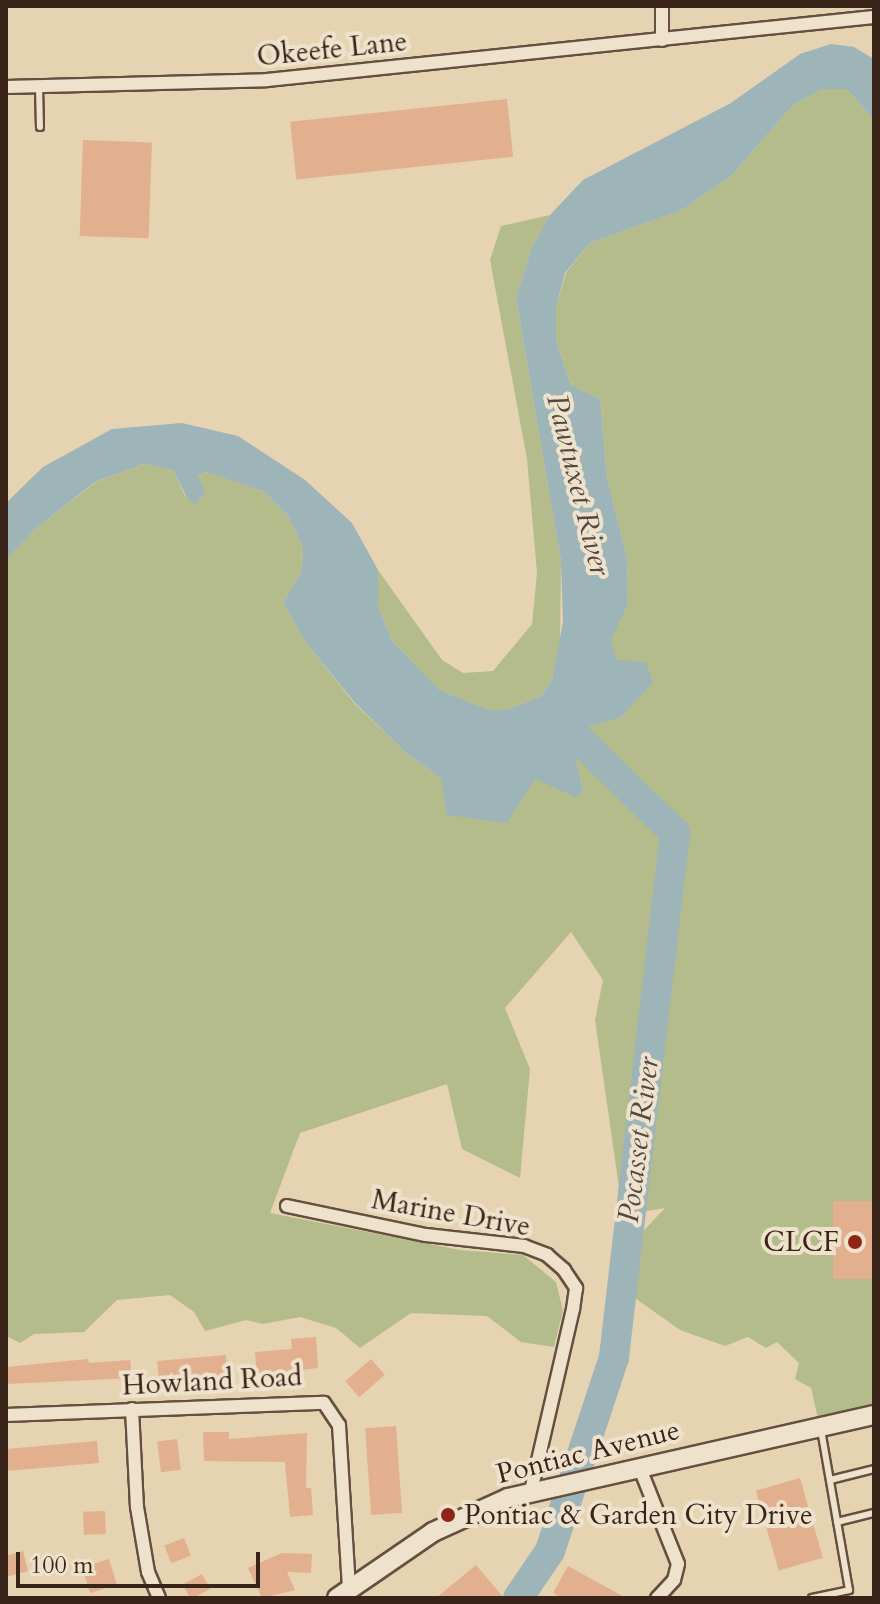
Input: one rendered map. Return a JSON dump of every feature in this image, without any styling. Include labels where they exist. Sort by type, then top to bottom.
[{"type":"main road","name":"Pontiac Avenue","points":[[343,1593],[433,1532],[531,1491],[874,1415]]},
{"type":"street","points":[[662,6],[662,40]]},
{"type":"street","name":"Okeefe Lane","points":[[6,87],[245,82],[874,17]]},
{"type":"street","name":"Marine Drive","points":[[287,1206],[426,1235],[524,1246],[547,1255],[564,1270],[576,1288],[573,1309],[531,1491]]},
{"type":"street","name":"Howland Road","points":[[6,1415],[317,1400],[324,1403],[339,1425],[343,1593]]},
{"type":"street","points":[[132,1409],[137,1507],[148,1572],[159,1598]]},
{"type":"street","points":[[639,1466],[678,1564],[674,1580],[657,1598]]},
{"type":"lane","points":[[39,86],[40,127]]},
{"type":"lane","points":[[812,1598],[849,1590],[820,1427]]},
{"type":"lane","points":[[830,1480],[874,1469]]},
{"type":"lane","points":[[837,1522],[874,1513]]},
{"type":"green space","points":[[822,89],[847,89],[874,120],[874,1415],[819,1423],[811,1388],[795,1379],[799,1363],[777,1342],[766,1348],[748,1337],[725,1346],[680,1330],[635,1298],[624,1272],[635,1240],[665,1208],[623,1215],[595,1020],[603,980],[571,932],[505,1008],[530,1069],[520,1178],[462,1149],[447,1084],[300,1133],[270,1213],[460,1250],[523,1255],[556,1282],[563,1311],[554,1347],[521,1342],[487,1316],[411,1313],[360,1348],[336,1328],[300,1317],[263,1324],[246,1320],[205,1331],[194,1312],[170,1295],[117,1300],[84,1332],[34,1334],[20,1343],[6,1336],[6,560],[34,530],[96,482],[144,464],[173,470],[186,498],[197,475],[208,472],[263,491],[288,516],[303,547],[302,570],[283,603],[307,644],[355,704],[407,754],[441,778],[535,779],[583,790],[575,754],[590,725],[620,718],[617,660],[610,639],[628,604],[627,558],[607,477],[600,399],[571,385],[556,340],[556,307],[566,273],[590,243],[684,209],[732,175],[793,105]]},
{"type":"green space","points":[[550,215],[532,247],[516,298],[561,561],[560,644],[552,680],[540,697],[505,710],[487,710],[440,690],[392,641],[378,606],[378,570],[442,660],[463,673],[493,671],[532,624],[537,573],[527,459],[490,260],[501,226]]},
{"type":"water","name":"Pawtuxet River","points":[[831,44],[854,47],[874,59],[874,120],[847,89],[822,89],[793,105],[732,175],[684,209],[590,243],[565,273],[556,307],[556,340],[571,385],[600,399],[607,477],[627,558],[628,604],[611,640],[617,660],[646,662],[653,682],[620,718],[590,726],[575,754],[583,790],[577,798],[535,779],[507,823],[447,815],[441,778],[407,754],[356,704],[307,644],[283,603],[302,570],[303,547],[288,516],[263,491],[207,472],[197,475],[205,492],[195,504],[187,498],[173,470],[144,464],[95,482],[34,530],[6,560],[6,503],[43,467],[112,429],[182,423],[238,436],[305,480],[352,523],[378,570],[378,606],[392,641],[440,690],[488,710],[505,710],[540,697],[552,680],[563,622],[561,561],[516,298],[532,247],[550,215],[583,180],[731,103],[800,54]]},
{"type":"building","points":[[507,99],[513,157],[296,179],[290,122]]},
{"type":"building","points":[[83,140],[152,142],[149,238],[80,236]]},
{"type":"building","name":"CLCF","points":[[833,1201],[874,1201],[874,1279],[833,1279]]},
{"type":"building","points":[[316,1337],[318,1368],[257,1375],[255,1352],[292,1349],[291,1339]]},
{"type":"building","points":[[226,1355],[228,1376],[159,1382],[157,1361]]},
{"type":"building","points":[[88,1359],[89,1363],[130,1360],[132,1378],[6,1384],[6,1367]]},
{"type":"building","points":[[371,1359],[385,1375],[359,1397],[345,1381]]},
{"type":"building","points":[[396,1426],[402,1513],[371,1515],[365,1428]]},
{"type":"building","points":[[203,1432],[229,1432],[229,1439],[307,1433],[306,1488],[311,1488],[313,1515],[290,1517],[285,1462],[204,1461]]},
{"type":"building","points":[[177,1439],[181,1470],[161,1472],[157,1441]]},
{"type":"building","points":[[97,1441],[99,1463],[8,1471],[6,1449]]},
{"type":"building","points":[[800,1478],[823,1558],[779,1570],[756,1491]]},
{"type":"building","points":[[105,1511],[106,1534],[84,1535],[83,1512]]},
{"type":"building","points":[[184,1538],[191,1556],[171,1563],[164,1546]]},
{"type":"building","points":[[23,1551],[28,1571],[6,1577],[6,1556]]},
{"type":"building","points":[[282,1553],[312,1554],[311,1573],[287,1572],[295,1590],[262,1598],[248,1568]]},
{"type":"building","points":[[109,1559],[117,1585],[90,1593],[82,1567]]},
{"type":"building","points":[[476,1565],[504,1598],[436,1598]]},
{"type":"building","points":[[568,1566],[626,1598],[562,1598],[553,1593]]},
{"type":"building","points":[[202,1574],[210,1589],[190,1598],[183,1584]]},
{"type":"waterway","name":"Pocasset River","points":[[518,1598],[550,1551],[614,1357],[675,833],[554,715]]},
{"type":"place","name":"CLCF","points":[[855,1242]]},
{"type":"place","name":"Pontiac & Garden City Drive","points":[[448,1515]]}]
